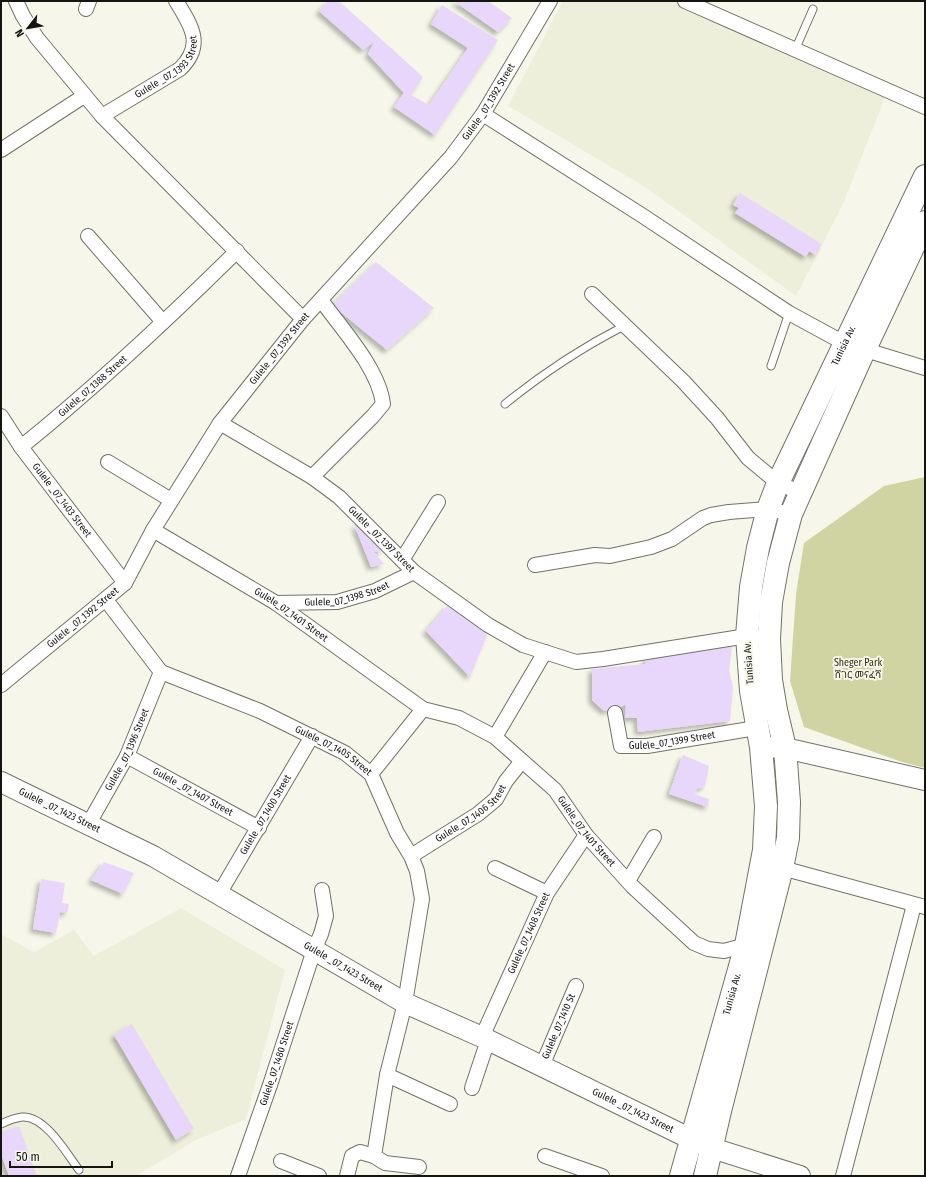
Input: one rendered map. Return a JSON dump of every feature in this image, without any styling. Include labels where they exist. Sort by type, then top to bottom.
[{"type":"main road","name":"Tunisia Av.","points":[[680,1176],[699,1104],[782,868],[788,838],[789,802],[785,748],[776,710],[769,639],[772,602],[778,563],[791,514],[801,493],[855,348],[925,176]]},
{"type":"main road","name":"Tunisia Av.","points":[[705,1176],[754,946],[766,830],[766,806],[747,636],[750,586],[758,548],[768,509],[778,483],[925,222]]},
{"type":"main road","points":[[759,738],[785,748],[925,780]]},
{"type":"main road","name":"Gulele _07_1423 Street","points":[[1,782],[153,856],[405,1003],[542,1066],[691,1139],[712,1148],[800,1176]]},
{"type":"street","points":[[16,1],[23,16],[37,38],[102,116],[303,319]]},
{"type":"street","name":"Gulele _07_1393 Street","points":[[102,116],[180,69],[189,60],[193,43],[192,27],[176,1]]},
{"type":"street","name":"Gulele _07_1392 Street","points":[[1,685],[106,600],[124,583],[171,500],[220,423],[303,319],[451,157],[483,114],[550,1]]},
{"type":"street","points":[[685,1],[925,107]]},
{"type":"street","points":[[1,150],[84,96]]},
{"type":"street","points":[[483,114],[643,216],[789,313],[855,348],[925,368]]},
{"type":"street","points":[[88,236],[163,322]]},
{"type":"street","name":"Gulele_07_1388 Street","points":[[21,448],[56,419],[163,322],[237,251]]},
{"type":"street","points":[[592,294],[688,387],[717,418],[748,458],[778,483],[801,493]]},
{"type":"street","points":[[312,477],[383,404],[382,395],[368,366],[321,300]]},
{"type":"street","name":"Gulele _07_1403 Street","points":[[1,416],[21,448],[124,583]]},
{"type":"street","name":"Gulele _07_1397 Street","points":[[220,423],[312,477],[339,497],[414,572],[488,625],[523,645],[576,662],[747,636],[769,639]]},
{"type":"street","points":[[108,462],[171,500]]},
{"type":"street","points":[[402,560],[438,502]]},
{"type":"street","points":[[535,566],[595,555],[610,556],[651,547],[672,539],[707,517],[729,512],[768,509],[791,514]]},
{"type":"street","name":"Gulele_07_1401 Street","points":[[153,530],[276,603],[423,709],[459,718],[495,738],[555,790],[586,835],[628,881],[694,943],[708,949],[724,951],[754,946]]},
{"type":"street","name":"Gulele_07_1398 Street","points":[[276,603],[337,602],[375,592],[414,572]]},
{"type":"street","points":[[106,600],[161,672]]},
{"type":"street","points":[[495,738],[545,652]]},
{"type":"street","name":"Gulele_07_1405 Street","points":[[161,672],[260,711],[345,753],[371,774],[397,833],[411,856],[417,871],[422,899],[405,1003],[387,1076],[374,1156]]},
{"type":"street","name":"Gulele _07_1396 Street","points":[[88,825],[127,756],[161,672]]},
{"type":"street","points":[[371,774],[423,709]]},
{"type":"street","name":"Gulele_07_1399 Street","points":[[615,713],[621,746],[647,746],[759,738]]},
{"type":"street","name":"Gulele _07_1400 Street","points":[[219,894],[312,736]]},
{"type":"street","name":"Gulele _07_1407 Street","points":[[127,756],[259,828]]},
{"type":"street","name":"Gulele_07_1406 Street","points":[[411,856],[478,814],[496,799],[506,781],[522,761]]},
{"type":"street","name":"Gulele_07_1408 Street","points":[[472,1088],[485,1039],[547,893],[586,835]]},
{"type":"street","points":[[628,881],[654,837]]},
{"type":"street","points":[[495,868],[547,893]]},
{"type":"street","points":[[782,868],[919,906],[843,1176]]},
{"type":"street","name":"Gulele_07_1480 Street","points":[[238,1176],[270,1085],[314,950],[321,934],[326,916],[322,890]]},
{"type":"street","name":"Gulele_07_1410 St","points":[[542,1066],[576,986]]},
{"type":"street","points":[[387,1076],[450,1104]]},
{"type":"street","points":[[347,1176],[352,1156],[360,1152],[374,1156],[384,1163],[419,1167]]},
{"type":"street","points":[[545,1156],[602,1176]]},
{"type":"street","points":[[282,1161],[319,1176]]},
{"type":"lane","points":[[795,50],[813,10]]},
{"type":"lane","points":[[771,366],[789,313]]},
{"type":"lane","points":[[505,404],[551,369],[599,339],[624,326]]},
{"type":"lane","points":[[1,1124],[22,1117],[33,1119],[44,1124],[79,1170]]},
{"type":"shaded area","points":[[563,1],[674,1],[803,60],[886,95],[844,202],[796,296],[645,187],[508,106]]},
{"type":"shaded area","points":[[181,908],[285,970],[246,1119],[196,1140],[136,1176],[1,1176],[1,934],[34,952],[74,930],[94,956]]},
{"type":"green space","name":"Sheger Park ሸገር መናፈሻ","points":[[925,477],[925,768],[902,762],[804,727],[790,681],[796,594],[804,543],[884,486]]},
{"type":"building","points":[[328,1],[339,1],[423,77],[411,95],[429,105],[468,48],[431,24],[442,5],[498,40],[435,135],[394,107],[404,93],[368,54],[374,42],[363,50],[319,11]]},
{"type":"building","points":[[454,1],[488,1],[512,18],[498,32]]},
{"type":"building","points":[[740,193],[822,244],[815,255],[809,251],[806,257],[735,213],[739,208],[733,205]]},
{"type":"building","points":[[376,262],[434,308],[387,350],[332,305]]},
{"type":"building","points":[[354,524],[364,528],[370,541],[378,541],[383,551],[374,552],[384,564],[371,567]]},
{"type":"building","points":[[448,605],[483,628],[487,635],[470,677],[426,631]]},
{"type":"building","points":[[732,645],[729,671],[733,687],[730,721],[638,732],[637,718],[625,718],[626,705],[604,711],[592,700],[592,669],[645,664],[646,658]]},
{"type":"building","points":[[683,755],[709,766],[705,786],[697,789],[694,794],[709,799],[708,807],[669,794]]},
{"type":"building","points":[[104,862],[134,873],[123,894],[91,880]]},
{"type":"building","points":[[41,879],[65,883],[62,903],[69,904],[67,913],[60,912],[56,933],[33,929]]},
{"type":"building","points":[[132,1024],[194,1129],[176,1140],[114,1035]]},
{"type":"building","points":[[19,1126],[37,1176],[9,1176],[1,1154],[1,1132]]}]
